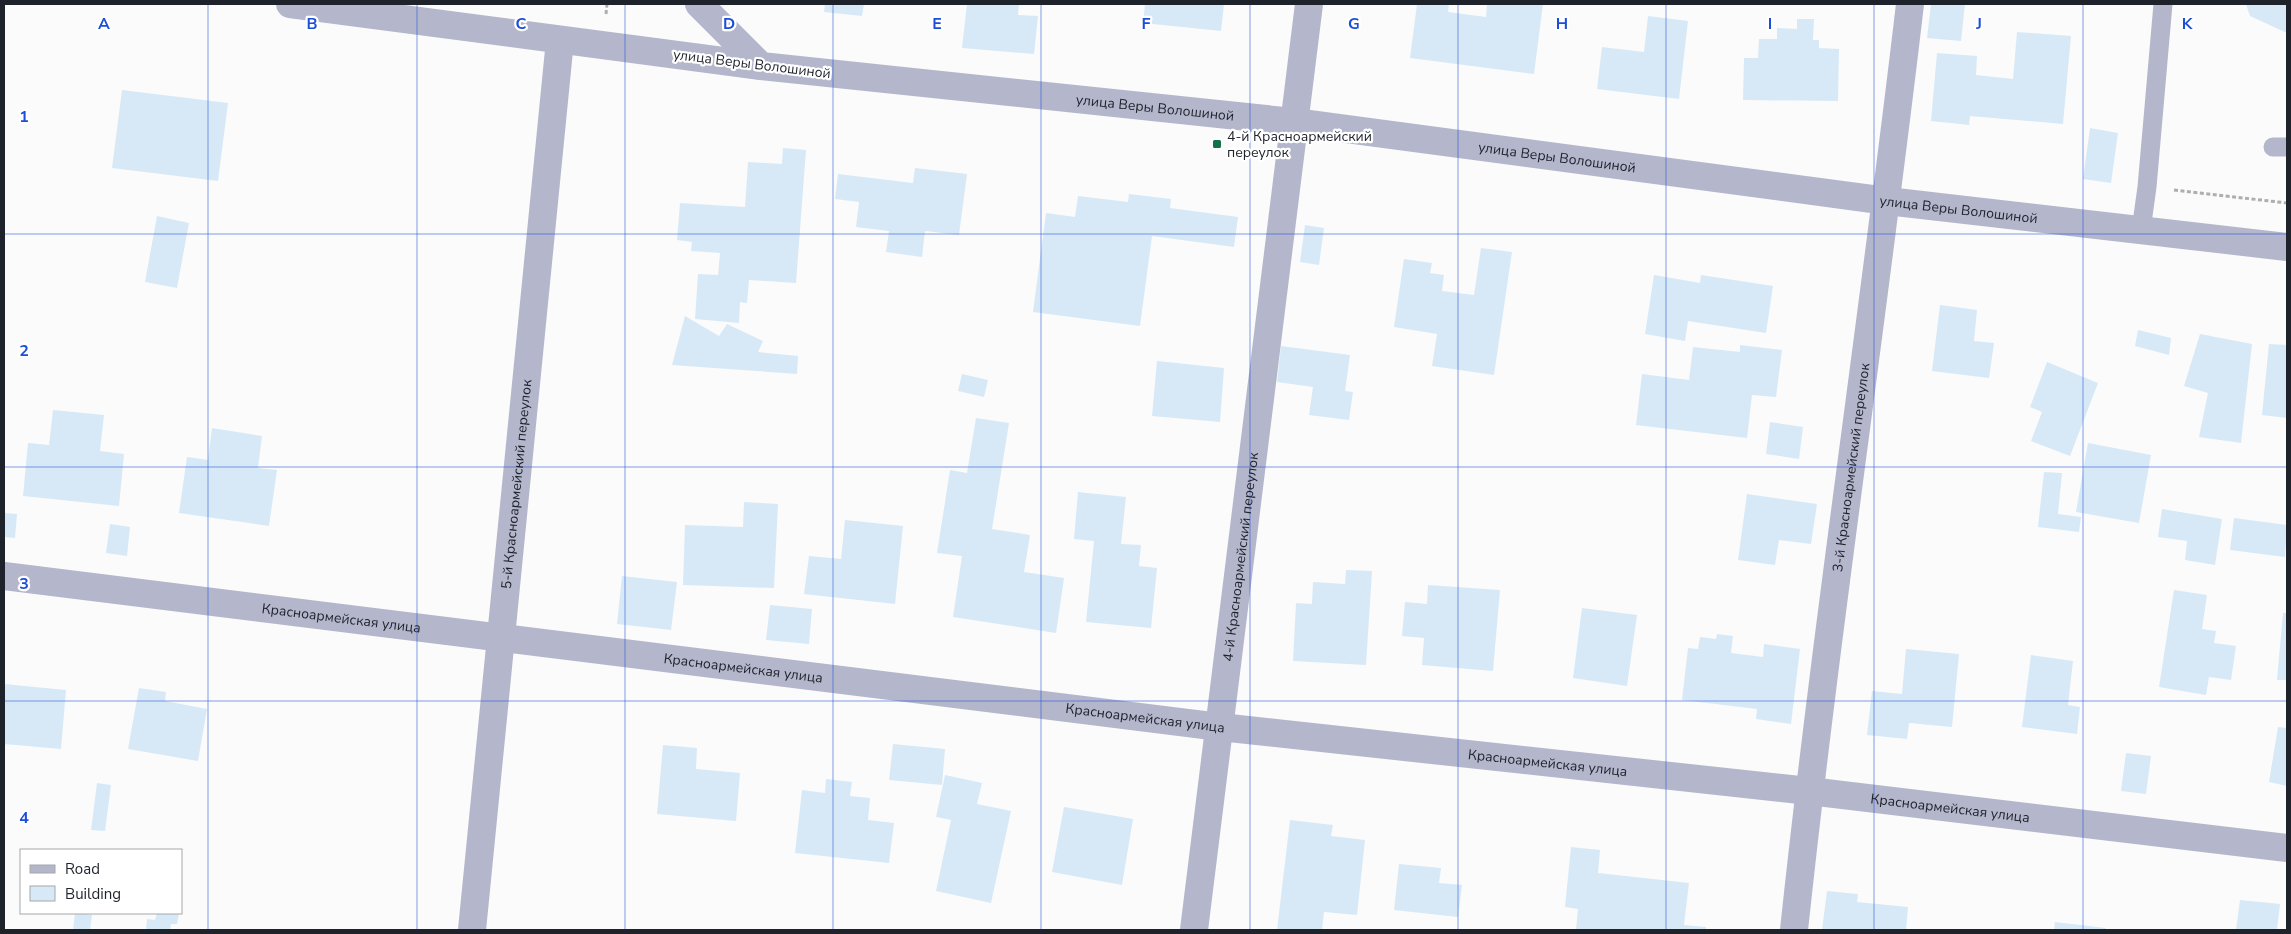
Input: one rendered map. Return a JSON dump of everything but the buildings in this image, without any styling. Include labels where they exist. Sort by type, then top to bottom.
[{"type":"street","name":"улица Веры Волошиной","points":[[290,4],[761,66],[1294,122],[1887,201],[2287,248]]},
{"type":"street","points":[[699,4],[761,66]]},
{"type":"street","name":"4-й Красноармейский переулок","points":[[1194,930],[1309,4]]},
{"type":"street","name":"3-й Красноармейский переулок","points":[[1794,930],[1809,791],[1887,201],[1910,4]]},
{"type":"street","name":"5-й Красноармейский переулок","points":[[472,930],[560,40]]},
{"type":"street","name":"Красноармейская улица","points":[[4,576],[1220,727],[1809,791],[2287,848]]},
{"type":"lane","points":[[2141,230],[2147,187],[2163,4]]},
{"type":"path","points":[[2147,187],[2287,203]]},
{"type":"place","name":"4-й Красноармейский переулок","points":[[1217,144]]}]
